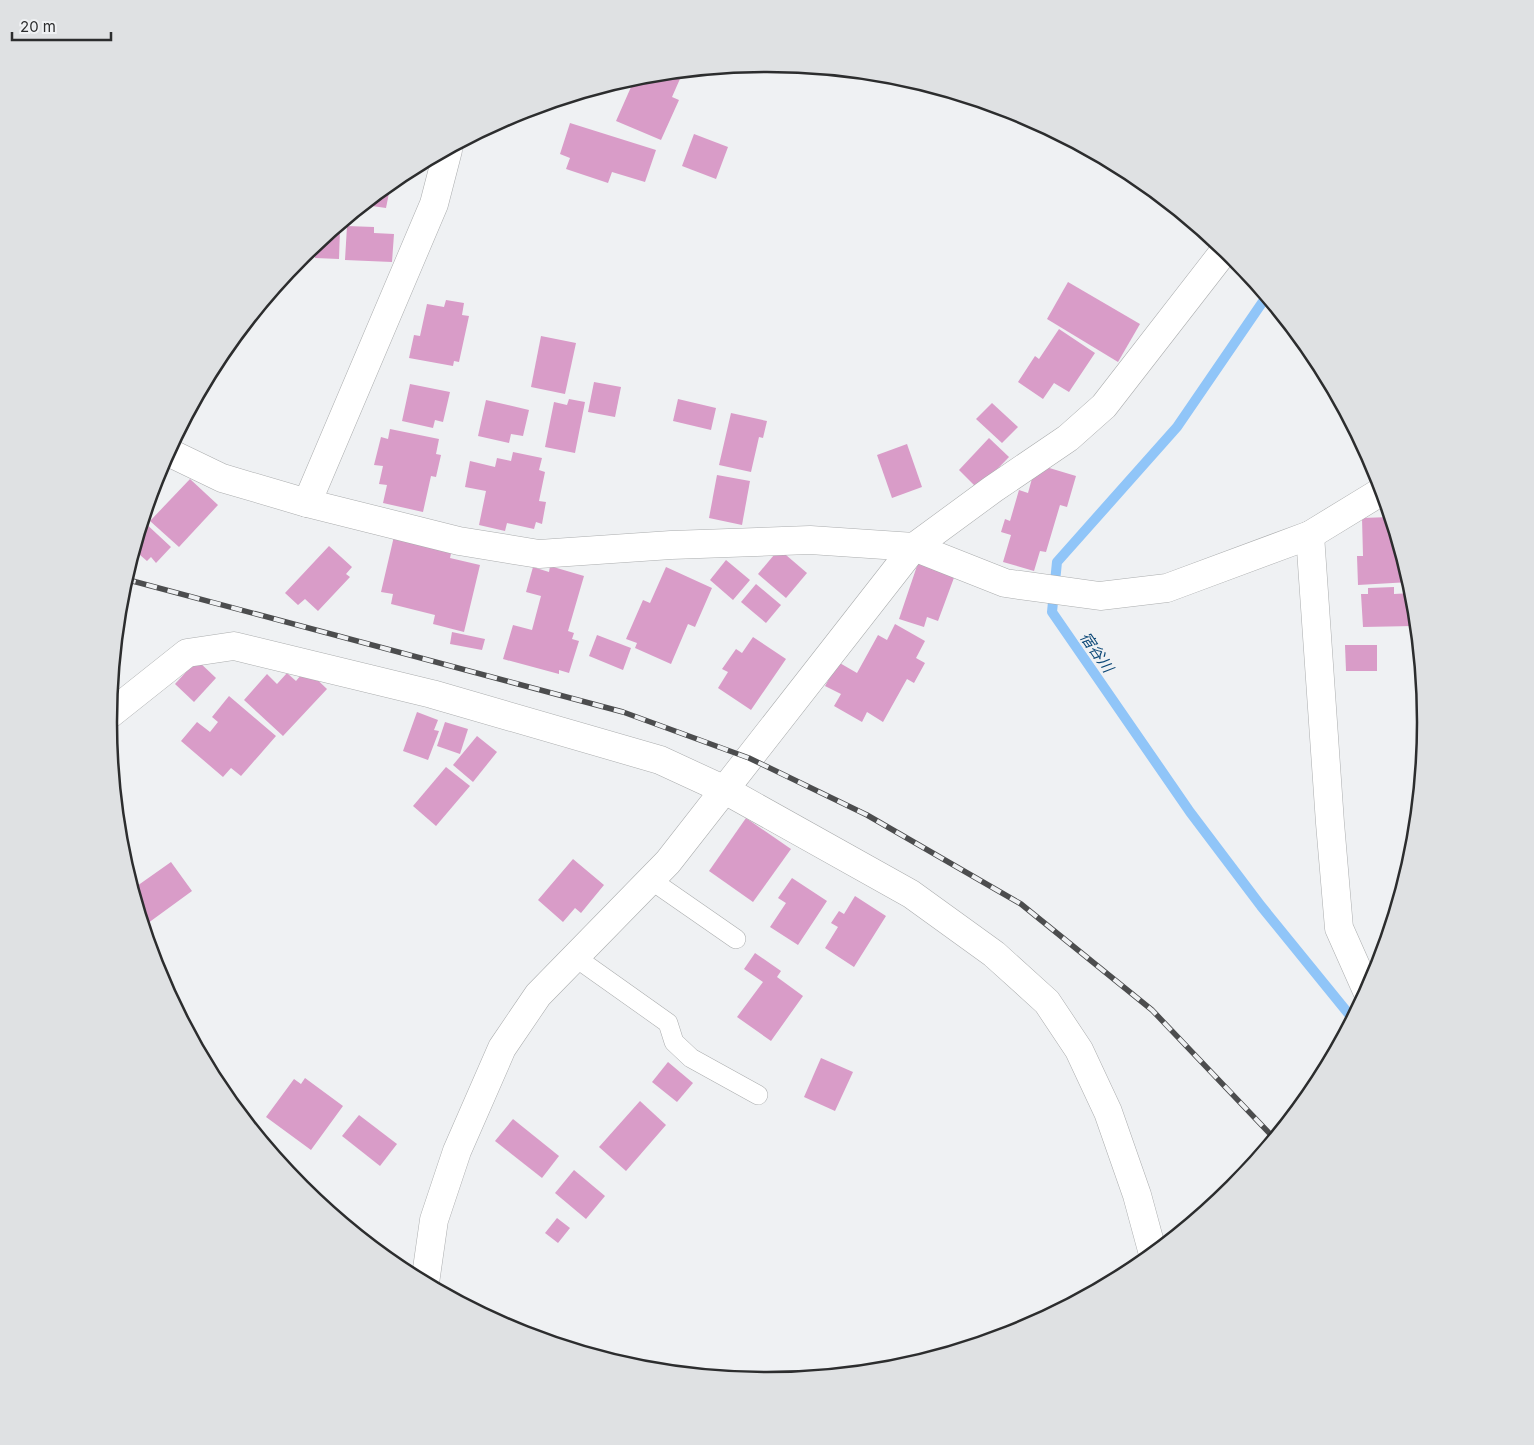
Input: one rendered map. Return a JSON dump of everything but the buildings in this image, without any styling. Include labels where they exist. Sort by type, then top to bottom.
[{"type":"street","points":[[307,503],[434,204],[446,158]]},
{"type":"street","points":[[426,1275],[434,1220],[457,1151],[502,1048],[538,995],[668,862],[914,547],[993,489],[1068,438],[1104,406],[1220,256]]},
{"type":"street","points":[[175,455],[222,478],[307,503],[459,541],[539,554],[671,545],[810,540],[914,547],[1005,583],[1100,596],[1167,588],[1310,534],[1376,495]]},
{"type":"street","points":[[1310,534],[1339,928],[1363,982]]},
{"type":"street","points":[[117,707],[187,653],[234,646],[432,694],[660,760],[724,790],[912,894],[994,954],[1047,1002],[1079,1050],[1108,1112],[1137,1195],[1151,1247]]},
{"type":"lane","points":[[651,880],[736,939]]},
{"type":"lane","points":[[575,957],[668,1023],[674,1042],[691,1058],[758,1095]]},
{"type":"waterway","name":"宿谷川","points":[[1263,302],[1177,427],[1057,562],[1052,612],[1190,812],[1261,906],[1348,1013]]},
{"type":"railway","points":[[133,581],[623,712],[749,758],[867,815],[1021,904],[1152,1010],[1270,1134]]}]
